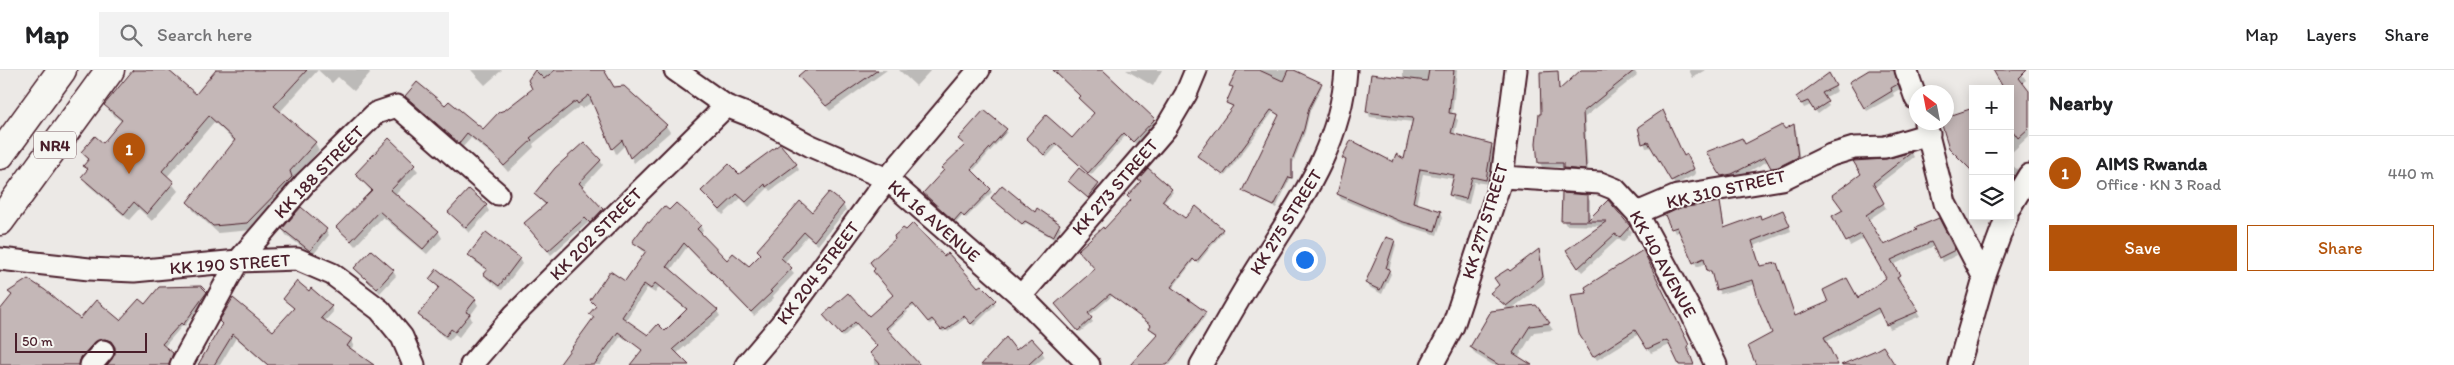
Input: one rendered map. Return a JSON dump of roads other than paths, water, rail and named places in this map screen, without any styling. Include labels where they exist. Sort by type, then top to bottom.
[{"type":"highway","name":"NR4","points":[[0,155],[62,70]]},
{"type":"highway","name":"NR4","points":[[0,221],[110,70]]},
{"type":"street","name":"KK 16 AVENUE","points":[[675,70],[726,106],[762,120],[811,146],[887,179],[1021,296],[1089,365]]},
{"type":"street","name":"KK 273 STREET","points":[[1021,296],[1166,128],[1186,94],[1196,70]]},
{"type":"street","name":"KK 275 STREET","points":[[1201,365],[1247,285],[1319,170],[1337,125],[1346,70]]},
{"type":"street","name":"KK 277 STREET","points":[[1432,365],[1453,326],[1502,177],[1516,70]]},
{"type":"street","points":[[1906,70],[1911,85]]},
{"type":"street","name":"KK 204 STREET","points":[[746,365],[781,324],[887,179],[972,73]]},
{"type":"street","name":"KK 188 STREET","points":[[181,365],[238,261],[305,184],[376,113],[386,108],[397,106],[498,194]]},
{"type":"street","name":"KK 202 STREET","points":[[470,365],[514,315],[726,106]]},
{"type":"street","name":"KK 310 STREET","points":[[1637,213],[1677,196],[1782,180],[1831,155],[1854,148],[1885,147],[1923,130]]},
{"type":"street","name":"KK 310 STREET","points":[[1927,130],[1945,203],[1984,278]]},
{"type":"street","points":[[1959,365],[1984,278],[2029,175]]},
{"type":"street","name":"KK 40 AVENUE","points":[[1502,177],[1600,182],[1615,189],[1637,213],[1690,310],[1716,365]]},
{"type":"street","name":"KK 190 STREET","points":[[0,259],[89,269],[134,271],[238,261],[297,259],[332,274],[380,310],[402,337],[414,365]]},
{"type":"place","name":"AIMS Rwanda","points":[[129,174]]}]
